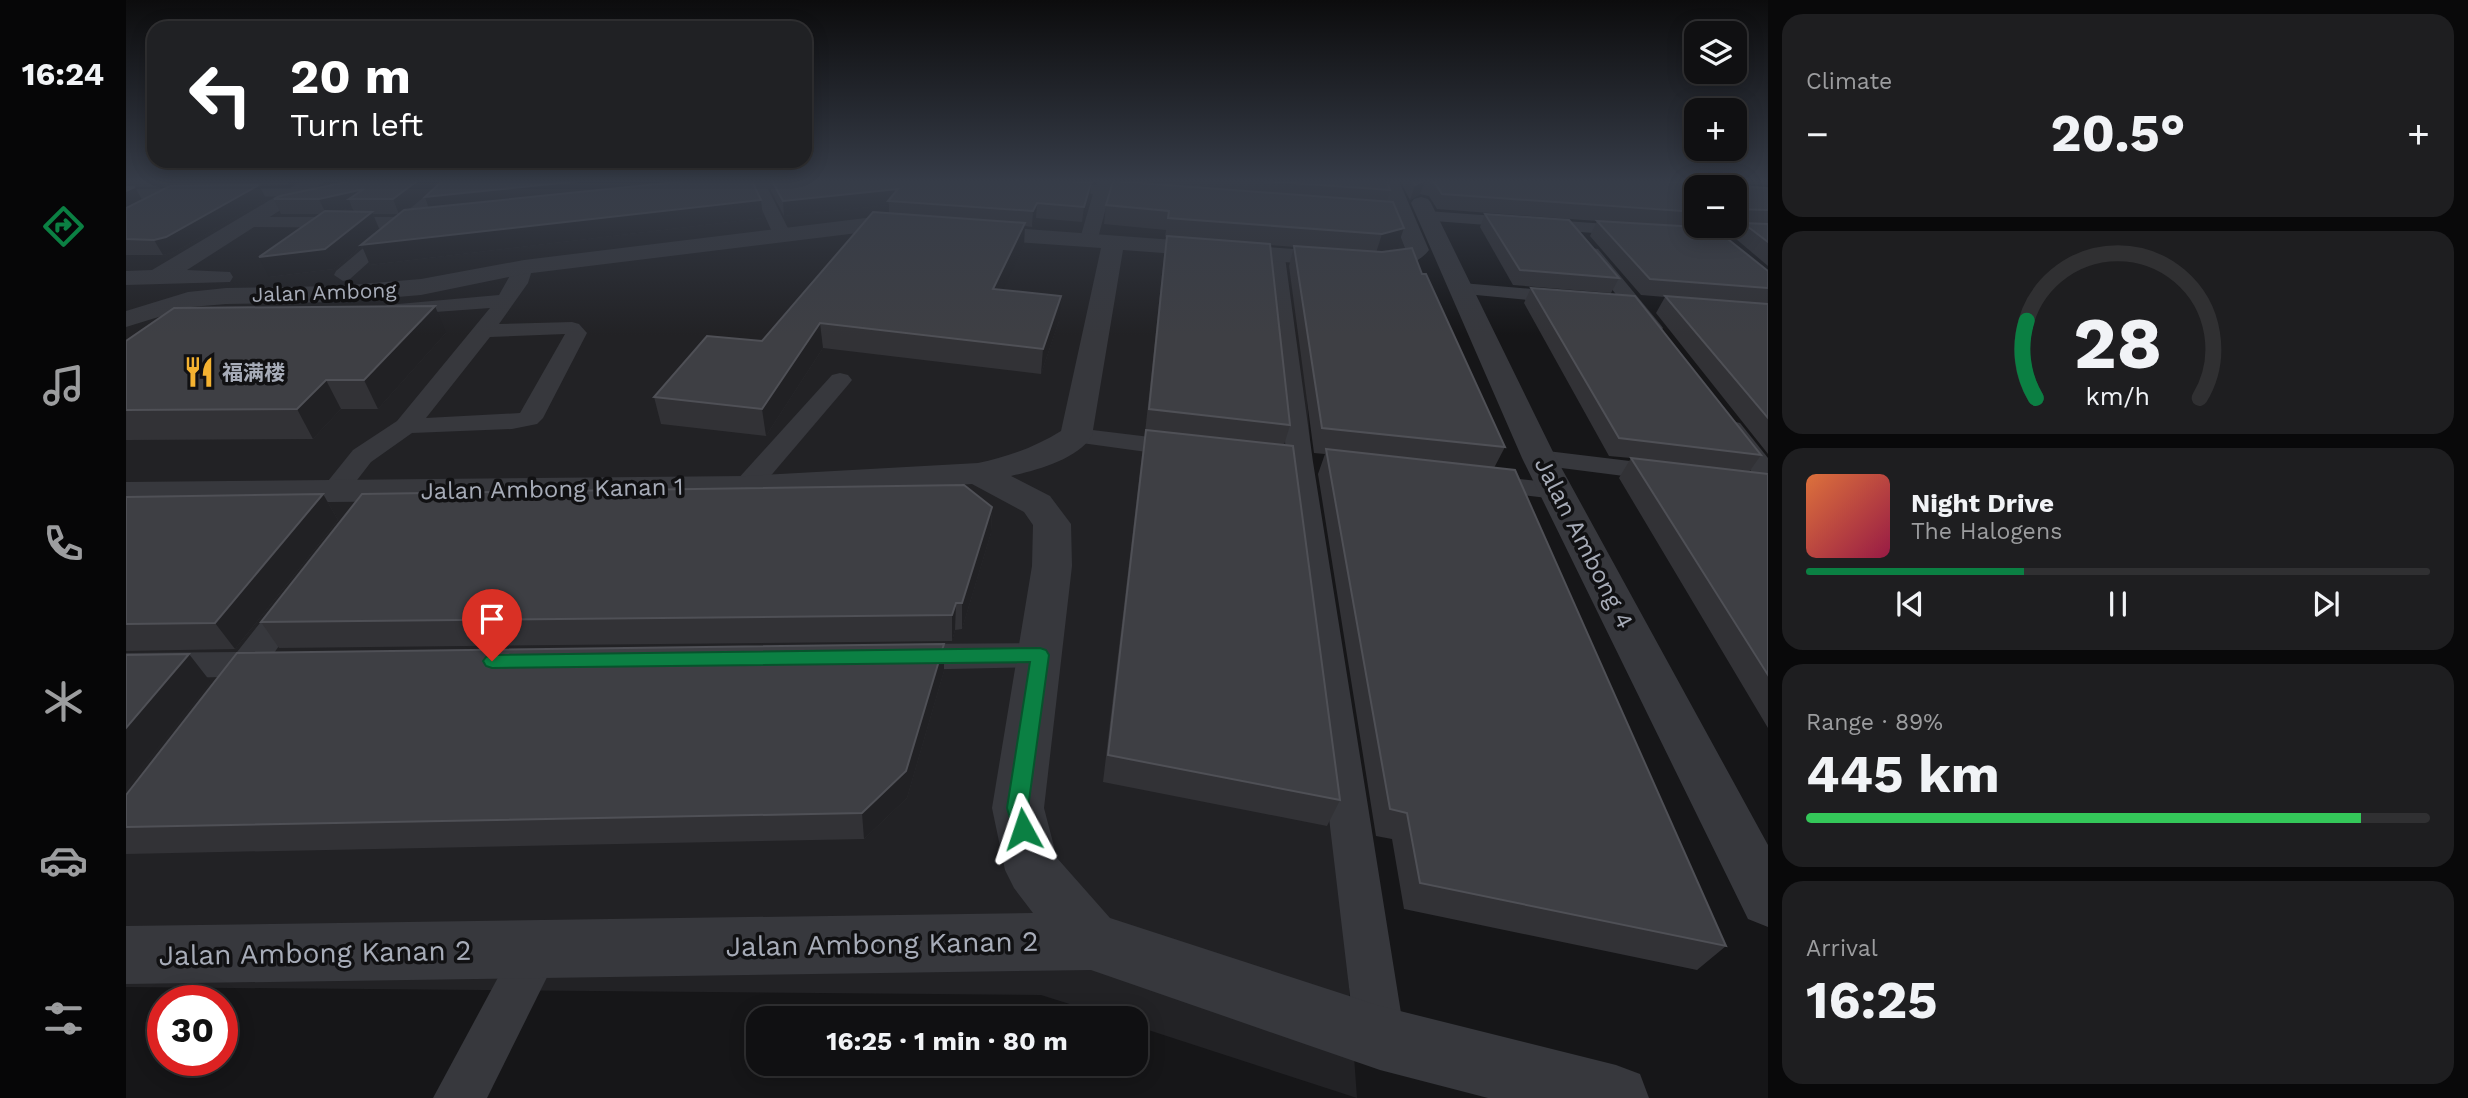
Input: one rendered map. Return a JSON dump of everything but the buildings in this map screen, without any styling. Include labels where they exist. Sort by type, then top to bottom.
[{"type":"street","points":[[158,278],[232,232]]},
{"type":"street","name":"Jalan Ambong","points":[[126,319],[188,300],[226,296],[338,294],[421,287],[524,267],[798,232]]},
{"type":"street","name":"Jalan Ambong","points":[[974,232],[1376,263]]},
{"type":"street","points":[[1376,263],[1390,263],[1410,256],[1417,250],[1408,232]]},
{"type":"street","name":"Jalan Ambong 4","points":[[1430,232],[1438,280],[1548,475],[1768,900]]},
{"type":"street","points":[[1076,436],[1100,243]]},
{"type":"street","points":[[1376,263],[1438,280]]},
{"type":"street","name":"Jalan Ambong","points":[[126,278],[343,275],[524,267]]},
{"type":"street","name":"Jalan Ambong Kanan 1","points":[[126,493],[746,487],[978,473],[1015,466],[1050,454],[1076,436]]},
{"type":"street","points":[[978,473],[1037,504],[1052,524],[1052,566],[1018,808],[1033,870],[1091,941]]},
{"type":"street","name":"Jalan Ambong Kanan 2","points":[[126,955],[1091,941],[1380,1038],[1616,1098]]},
{"type":"lane","points":[[343,275],[392,232]]},
{"type":"lane","points":[[1100,243],[1101,232]]},
{"type":"lane","points":[[1574,232],[1667,346]]},
{"type":"lane","points":[[1276,257],[1301,462],[1380,1038]]},
{"type":"lane","points":[[334,491],[362,456],[406,426],[484,331],[519,283],[524,267]]},
{"type":"lane","points":[[1438,280],[1661,305]]},
{"type":"lane","points":[[183,323],[195,316],[390,309],[504,301]]},
{"type":"lane","points":[[406,426],[528,419],[534,413],[576,334],[572,328],[562,327],[484,331]]},
{"type":"lane","points":[[746,487],[840,380]]},
{"type":"lane","points":[[1718,411],[1768,476]]},
{"type":"lane","points":[[1076,436],[1208,451]]},
{"type":"lane","points":[[1462,481],[1548,475],[1686,476]]},
{"type":"lane","points":[[1741,482],[1768,486]]},
{"type":"lane","points":[[354,523],[379,490]]},
{"type":"lane","points":[[222,695],[312,577]]},
{"type":"lane","points":[[873,657],[1040,655]]},
{"type":"lane","points":[[126,666],[302,664]]},
{"type":"lane","points":[[459,1098],[538,949]]},
{"type":"shaded area","points":[[126,232],[1403,232],[1426,283],[1298,271],[1357,1098],[1148,1030],[1148,1006],[1076,1006],[1041,995],[238,988],[238,985],[147,985],[147,987],[126,987]]},
{"type":"place","name":"福满楼","points":[[199,372]]},
{"type":"route","points":[[492,661],[1040,655],[1018,808],[1023,829]]}]
